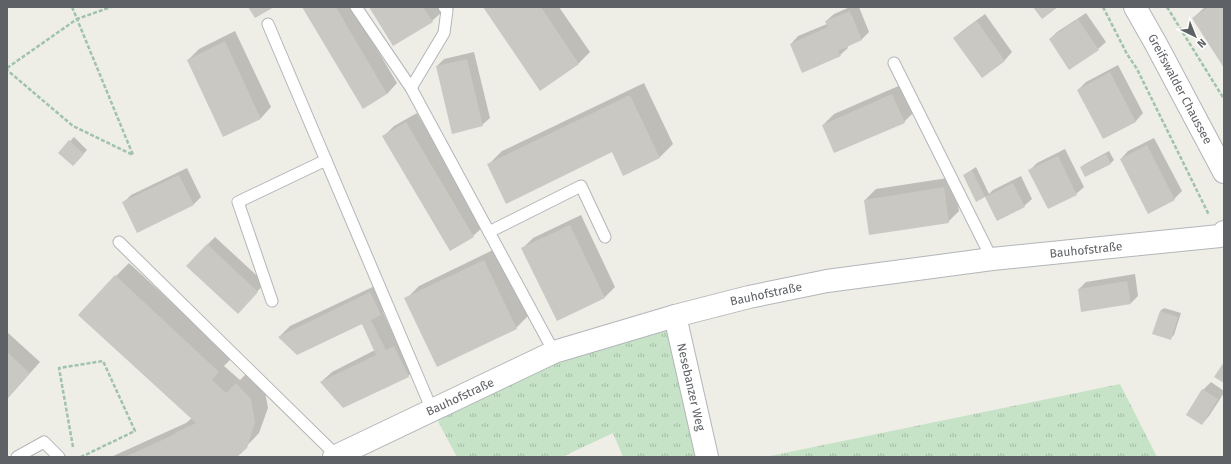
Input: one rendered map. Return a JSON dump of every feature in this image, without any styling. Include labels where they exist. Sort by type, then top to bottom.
[{"type":"street","name":"Greifswalder Chaussee","points":[[1135,7],[1224,172]]},
{"type":"street","name":"Bauhofstraße","points":[[336,456],[554,352],[675,316],[749,297],[827,281],[992,259],[1222,234]]},
{"type":"street","name":"Nesebanzer Weg","points":[[675,316],[707,457]]},
{"type":"lane","points":[[356,7],[410,88],[554,352]]},
{"type":"lane","points":[[410,88],[444,33],[447,10],[444,7]]},
{"type":"lane","points":[[268,24],[432,410]]},
{"type":"lane","points":[[894,63],[992,259]]},
{"type":"lane","points":[[272,301],[238,202],[326,160]]},
{"type":"lane","points":[[489,232],[582,186],[605,237]]},
{"type":"lane","points":[[119,242],[336,456]]},
{"type":"lane","points":[[17,457],[44,442],[59,457]]},
{"type":"path","points":[[72,7],[77,19],[133,155],[73,126],[7,69],[77,19],[111,7]]},
{"type":"path","points":[[1103,7],[1127,54],[1137,69],[1222,234]]},
{"type":"path","points":[[1168,7],[1224,99]]},
{"type":"path","points":[[74,450],[59,368],[103,361],[135,431],[81,457]]},
{"type":"green space","points":[[675,316],[707,457],[623,457],[613,433],[562,457],[457,457],[432,410]]},
{"type":"green space","points":[[1120,384],[1157,457],[765,457]]},
{"type":"building","points":[[248,7],[274,7],[255,18]]},
{"type":"building","points":[[302,7],[336,7],[387,94],[363,109]]},
{"type":"building","points":[[369,7],[423,7],[433,22],[393,46]]},
{"type":"building","points":[[483,7],[541,7],[579,64],[540,91]]},
{"type":"building","points":[[1033,7],[1058,7],[1042,19]]},
{"type":"building","points":[[1209,7],[1224,7],[1224,68],[1192,18]]},
{"type":"building","points":[[850,11],[862,40],[838,51],[841,56],[802,73],[790,44],[828,27],[825,21]]},
{"type":"building","points":[[1078,19],[1099,50],[1069,70],[1049,39]]},
{"type":"building","points":[[977,21],[1005,61],[982,78],[953,38]]},
{"type":"building","points":[[225,41],[261,119],[223,137],[187,60]]},
{"type":"building","points":[[467,59],[483,126],[452,134],[436,66]]},
{"type":"building","points":[[1110,72],[1136,122],[1103,139],[1077,90]]},
{"type":"building","points":[[892,94],[905,123],[834,153],[822,125]]},
{"type":"building","points":[[630,95],[660,158],[623,176],[612,152],[506,204],[487,164]]},
{"type":"building","points":[[406,122],[474,237],[450,251],[382,136]]},
{"type":"building","points":[[69,140],[84,154],[73,166],[58,153]]},
{"type":"building","points":[[1147,145],[1175,200],[1148,214],[1120,159]]},
{"type":"building","points":[[1106,154],[1111,164],[1085,177],[1080,167]]},
{"type":"building","points":[[1058,156],[1077,195],[1048,209],[1028,170]]},
{"type":"building","points":[[972,170],[985,197],[976,202],[963,175]]},
{"type":"building","points":[[179,175],[194,205],[137,233],[122,202]]},
{"type":"building","points":[[1013,183],[1025,207],[997,221],[985,197]]},
{"type":"building","points":[[944,187],[949,223],[869,235],[864,200]]},
{"type":"building","points":[[570,225],[605,298],[557,321],[521,248]]},
{"type":"building","points":[[207,244],[258,292],[238,314],[186,266]]},
{"type":"building","points":[[484,260],[517,329],[437,367],[404,298]]},
{"type":"building","points":[[115,275],[219,372],[212,380],[226,393],[236,383],[251,399],[255,422],[247,448],[237,457],[125,457],[196,423],[78,315]]},
{"type":"building","points":[[1127,281],[1131,304],[1081,312],[1078,289]]},
{"type":"building","points":[[370,292],[381,315],[371,320],[386,350],[394,346],[409,377],[343,408],[320,382],[376,355],[362,324],[297,355],[278,337]]},
{"type":"building","points":[[1160,311],[1178,317],[1171,340],[1152,334]]},
{"type":"building","points":[[7,352],[30,373],[7,399]]},
{"type":"building","points":[[1224,362],[1224,383],[1214,377]]},
{"type":"building","points":[[1202,389],[1218,399],[1202,425],[1186,415]]}]
